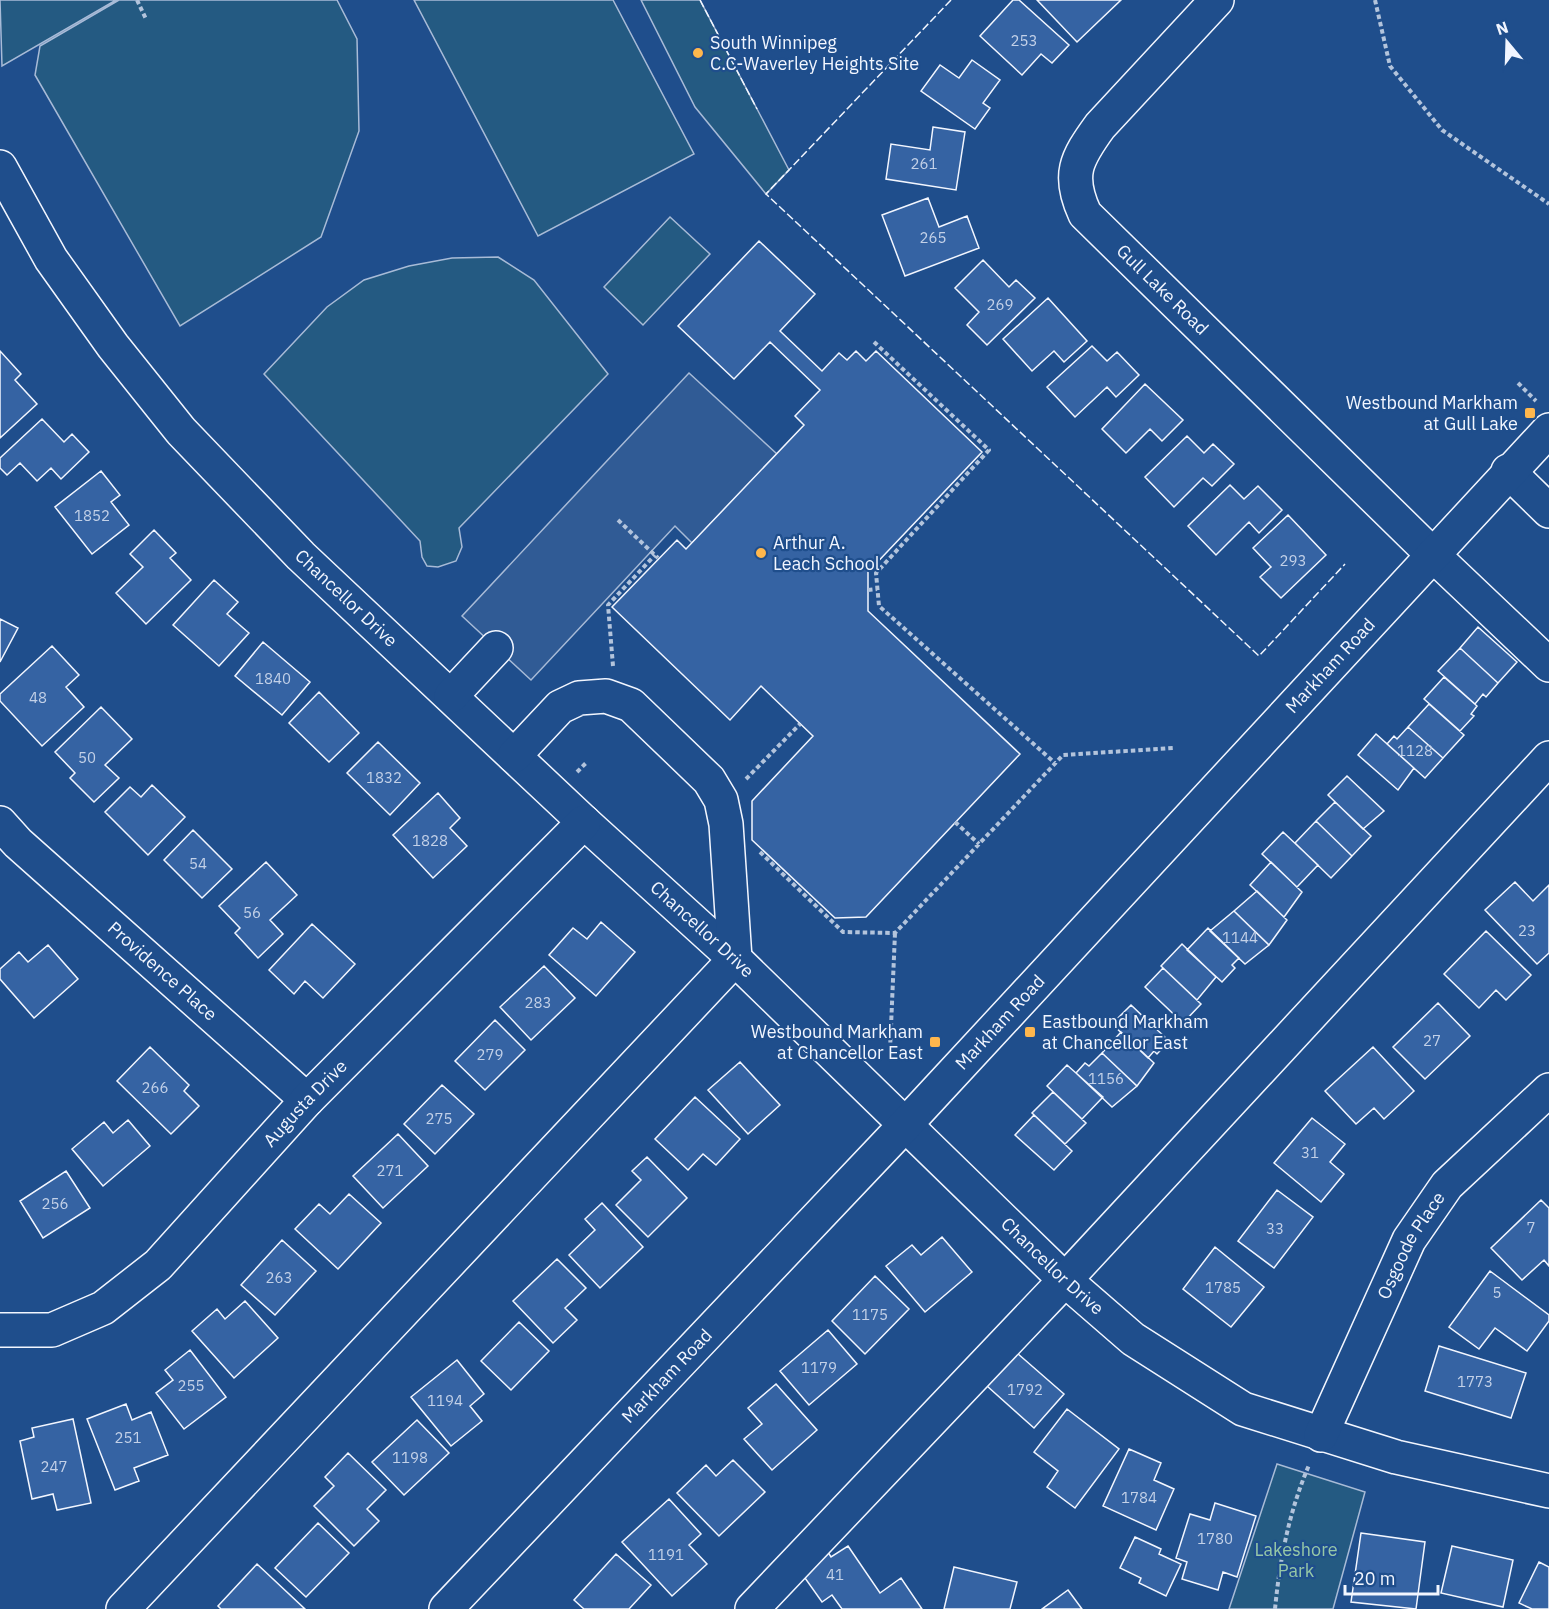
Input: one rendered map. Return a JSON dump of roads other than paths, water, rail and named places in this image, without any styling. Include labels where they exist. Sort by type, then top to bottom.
[{"type":"street","name":"Gull Lake Road","points":[[1217,0],[1100,126],[1084,148],[1075,170],[1075,193],[1085,214],[1433,555],[1549,665]]},
{"type":"street","name":"Chancellor Drive","points":[[0,168],[51,259],[113,346],[181,431],[301,556],[584,822],[735,959],[1065,1280],[1145,1349],[1243,1409],[1396,1457],[1549,1491]]},
{"type":"street","name":"Markham Road","points":[[446,1609],[905,1125],[1433,555],[1508,471],[1541,418]]},
{"type":"street","points":[[1508,471],[1549,511]]},
{"type":"street","points":[[451,696],[496,648]]},
{"type":"street","points":[[123,1609],[735,959],[726,824],[721,800],[709,780],[631,705],[606,696],[579,698],[560,707],[514,756]]},
{"type":"street","points":[[752,1609],[1065,1280],[1549,758]]},
{"type":"street","name":"Augusta Drive","points":[[0,1330],[52,1330],[103,1308],[158,1265],[307,1100],[584,822]]},
{"type":"street","name":"Providence Place","points":[[6,841],[307,1100]]},
{"type":"street","name":"Osgoode Place","points":[[1321,1435],[1409,1240],[1448,1185],[1549,1090]]},
{"type":"place","name":"South Winnipeg C.C-Waverley Heights Site","points":[[698,53]]},
{"type":"place","name":"Westbound Markham at Gull Lake","points":[[1530,413]]},
{"type":"place","name":"Arthur A. Leach School","points":[[761,553]]},
{"type":"place","name":"Eastbound Markham at Chancellor East","points":[[1030,1032]]},
{"type":"place","name":"Westbound Markham at Chancellor East","points":[[935,1042]]},
{"type":"park label","name":"Lakeshore Park","points":[[1296,1560]]}]
